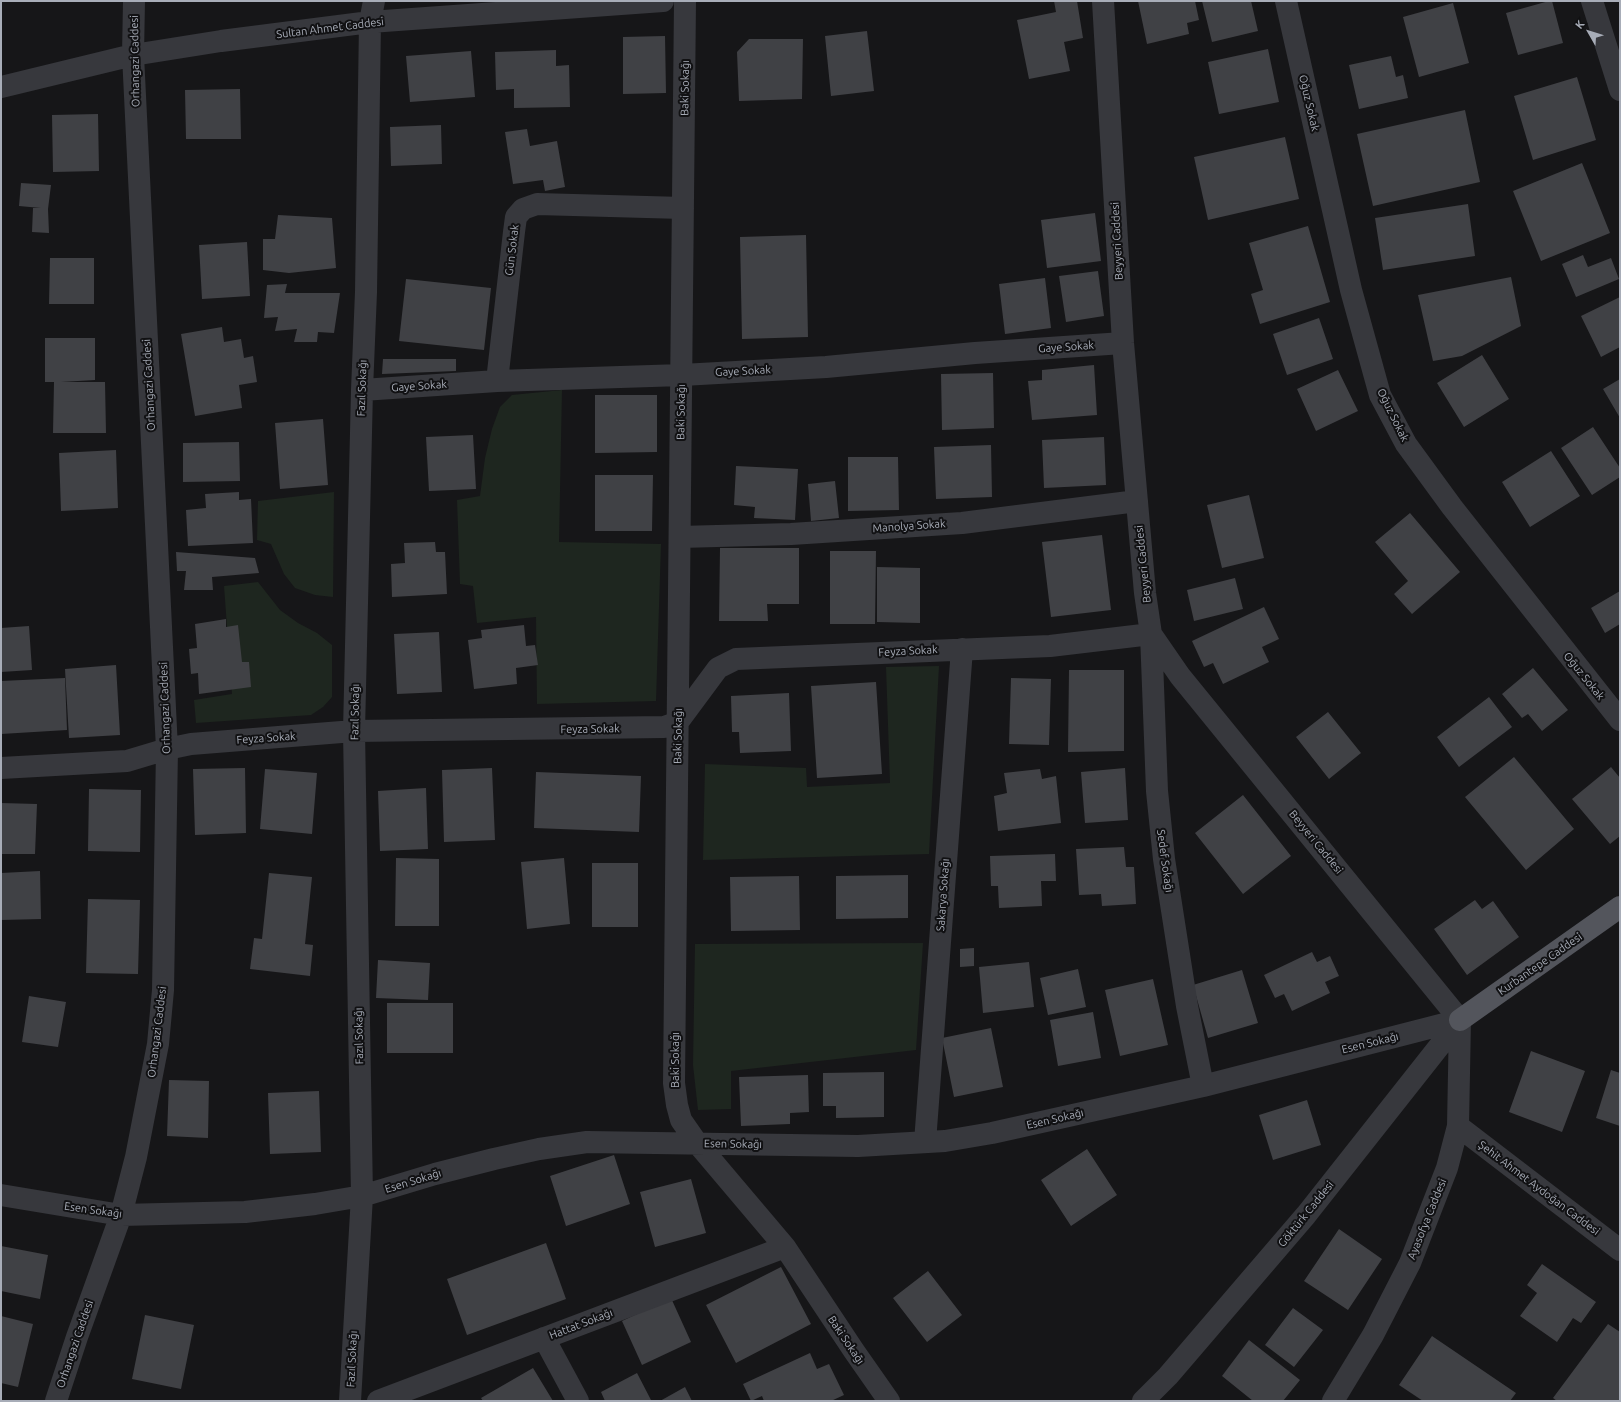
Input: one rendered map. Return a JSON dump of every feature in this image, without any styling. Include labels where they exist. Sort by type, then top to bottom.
[{"type":"main road","name":"Kurbantepe Caddesi","points":[[1460,1020],[1620,907]]},
{"type":"street","name":"Orhangazi Caddesi","points":[[56,1401],[77,1337],[121,1215],[136,1158],[158,1044],[164,990],[167,749],[133,55],[134,1]]},
{"type":"street","name":"Fazıl Sokağı","points":[[350,1401],[362,1196],[354,732],[362,390],[366,292],[370,22],[374,1]]},
{"type":"street","name":"Sultan Ahmet Caddesi","points":[[1,87],[133,55],[221,41],[370,22],[663,1]]},
{"type":"street","name":"Baki Sokağı","points":[[686,1],[674,1083],[677,1105],[681,1120],[697,1143],[785,1247],[849,1345],[889,1401]]},
{"type":"street","name":"Beyyeri Caddesi","points":[[1103,1],[1123,343],[1136,501],[1145,593],[1151,634],[1180,676],[1460,1020]]},
{"type":"street","name":"Oğuz Sokak","points":[[1286,1],[1351,290],[1380,395],[1406,444],[1452,507],[1620,720]]},
{"type":"street","points":[[1592,1],[1620,90]]},
{"type":"street","name":"Gün Sokak","points":[[497,381],[516,217],[523,209],[537,204],[683,208]]},
{"type":"street","name":"Gaye Sokak","points":[[362,390],[497,381],[682,375],[826,367],[974,353],[1123,343]]},
{"type":"street","name":"Manolya Sokak","points":[[680,537],[791,534],[962,523],[1136,501]]},
{"type":"street","name":"Feyza Sokak","points":[[1,768],[127,761],[190,744],[354,732],[630,729],[664,727],[678,722],[718,668],[736,659],[1050,646],[1151,634]]},
{"type":"street","name":"Sedef Sokağı","points":[[1151,634],[1157,791],[1164,859],[1187,1006],[1203,1086]]},
{"type":"street","name":"Sakarya Sokağı","points":[[925,1142],[962,649]]},
{"type":"street","name":"Esen Sokağı","points":[[1,1195],[121,1215],[245,1212],[315,1204],[362,1196],[435,1174],[539,1149],[587,1142],[858,1146],[945,1141],[992,1134],[1203,1086],[1460,1020]]},
{"type":"street","name":"Ayasofya Caddesi","points":[[1333,1401],[1373,1335],[1410,1262],[1447,1168],[1458,1126],[1460,1020]]},
{"type":"street","name":"Göktürk Caddesi","points":[[1143,1401],[1178,1364],[1306,1215],[1460,1020]]},
{"type":"street","name":"Şehit Ahmet Aydoğan Caddesi","points":[[1458,1126],[1620,1250]]},
{"type":"street","name":"Hattat Sokağı","points":[[378,1401],[785,1247]]},
{"type":"street","points":[[544,1338],[578,1401]]},
{"type":"shaded area","points":[[562,390],[559,542],[661,544],[656,701],[537,704],[536,617],[477,623],[473,586],[460,584],[457,500],[480,496],[485,458],[492,429],[500,407],[512,395]]},
{"type":"shaded area","points":[[334,492],[333,597],[315,595],[295,588],[284,574],[271,544],[257,540],[258,501]]},
{"type":"shaded area","points":[[258,582],[280,610],[298,623],[317,633],[332,645],[332,697],[323,707],[311,715],[196,723],[194,700],[232,694],[224,586]]},
{"type":"shaded area","points":[[939,666],[929,854],[703,860],[705,764],[806,768],[807,787],[890,783],[886,667]]},
{"type":"shaded area","points":[[923,943],[916,1050],[731,1071],[731,1109],[698,1110],[693,1065],[695,944]]},
{"type":"building","points":[[1054,1],[1077,1],[1083,38],[1064,42],[1070,71],[1029,79],[1017,20],[1056,12]]},
{"type":"building","points":[[1138,1],[1195,1],[1199,20],[1187,23],[1189,34],[1147,44]]},
{"type":"building","points":[[1202,1],[1251,1],[1258,31],[1212,42]]},
{"type":"building","points":[[1552,1],[1563,43],[1518,55],[1506,13]]},
{"type":"building","points":[[1453,3],[1469,63],[1419,77],[1403,17]]},
{"type":"building","points":[[867,31],[874,91],[831,96],[825,36]]},
{"type":"building","points":[[665,36],[666,93],[623,94],[623,37]]},
{"type":"building","points":[[749,39],[803,39],[802,99],[739,101],[737,52]]},
{"type":"building","points":[[1268,49],[1279,102],[1219,114],[1208,62]]},
{"type":"building","points":[[556,50],[556,66],[569,65],[570,107],[514,108],[514,89],[496,90],[495,52]]},
{"type":"building","points":[[471,51],[475,97],[410,102],[406,56]]},
{"type":"building","points":[[1391,56],[1396,77],[1403,75],[1408,98],[1359,109],[1349,65]]},
{"type":"building","points":[[1577,77],[1596,140],[1533,160],[1514,96]]},
{"type":"building","points":[[240,89],[241,139],[186,139],[185,90]]},
{"type":"building","points":[[1465,110],[1480,182],[1373,206],[1357,134]]},
{"type":"building","points":[[98,114],[99,171],[53,172],[52,115]]},
{"type":"building","points":[[441,125],[442,164],[391,166],[390,127]]},
{"type":"building","points":[[527,129],[530,146],[557,141],[565,187],[545,191],[543,180],[513,184],[505,132]]},
{"type":"building","points":[[1285,137],[1299,199],[1208,220],[1194,157]]},
{"type":"building","points":[[1582,163],[1610,233],[1541,261],[1513,191]]},
{"type":"building","points":[[21,183],[51,185],[48,209],[49,233],[32,232],[33,208],[41,208],[19,206]]},
{"type":"building","points":[[1468,204],[1475,256],[1383,270],[1375,218]]},
{"type":"building","points":[[1095,213],[1101,261],[1047,268],[1041,220]]},
{"type":"building","points":[[278,215],[332,218],[336,268],[289,273],[263,270],[263,239],[275,239]]},
{"type":"building","points":[[1308,226],[1330,302],[1260,324],[1251,294],[1263,290],[1249,243]]},
{"type":"building","points":[[806,235],[808,337],[742,339],[740,237]]},
{"type":"building","points":[[247,242],[250,296],[202,299],[199,245]]},
{"type":"building","points":[[1583,255],[1588,267],[1611,258],[1619,279],[1576,297],[1562,264]]},
{"type":"building","points":[[50,258],[94,258],[94,304],[49,304]]},
{"type":"building","points":[[1098,271],[1104,316],[1066,322],[1059,276]]},
{"type":"building","points":[[1511,277],[1521,326],[1462,356],[1433,361],[1418,295]]},
{"type":"building","points":[[1045,278],[1051,328],[1005,334],[999,284]]},
{"type":"building","points":[[406,279],[491,288],[484,350],[399,341]]},
{"type":"building","points":[[287,284],[285,293],[340,293],[334,333],[318,332],[317,342],[294,342],[297,329],[275,331],[278,317],[264,318],[267,285]]},
{"type":"building","points":[[1620,297],[1620,347],[1601,357],[1581,316]]},
{"type":"building","points":[[1319,318],[1333,359],[1287,375],[1273,334]]},
{"type":"building","points":[[222,327],[224,342],[241,339],[244,358],[253,356],[257,382],[239,385],[242,408],[195,416],[181,334]]},
{"type":"building","points":[[45,338],[95,338],[95,380],[61,382],[105,382],[106,433],[53,433],[54,382],[45,382]]},
{"type":"building","points":[[1482,355],[1509,399],[1464,427],[1437,383]]},
{"type":"building","points":[[383,359],[456,359],[456,371],[382,374]]},
{"type":"building","points":[[1094,365],[1097,415],[1032,420],[1028,381],[1042,380],[1042,370]]},
{"type":"building","points":[[1338,370],[1358,411],[1316,431],[1297,389]]},
{"type":"building","points":[[993,373],[994,428],[942,430],[941,374]]},
{"type":"building","points":[[1620,379],[1620,418],[1603,389]]},
{"type":"building","points":[[595,395],[657,395],[657,452],[595,453]]},
{"type":"building","points":[[323,419],[328,485],[280,489],[275,423]]},
{"type":"building","points":[[1593,427],[1620,468],[1620,477],[1592,495],[1561,448]]},
{"type":"building","points":[[473,435],[476,489],[429,491],[426,437]]},
{"type":"building","points":[[1104,437],[1106,485],[1044,488],[1042,440]]},
{"type":"building","points":[[239,442],[240,481],[183,482],[183,443]]},
{"type":"building","points":[[991,445],[992,497],[936,499],[934,447]]},
{"type":"building","points":[[116,450],[118,508],[61,511],[59,453]]},
{"type":"building","points":[[1551,451],[1580,496],[1530,527],[1502,482]]},
{"type":"building","points":[[848,457],[898,457],[899,510],[848,511]]},
{"type":"building","points":[[736,466],[798,469],[795,520],[754,518],[755,507],[734,505]]},
{"type":"building","points":[[595,475],[653,475],[652,531],[595,531]]},
{"type":"building","points":[[835,481],[839,518],[811,521],[808,484]]},
{"type":"building","points":[[239,492],[239,500],[251,499],[253,543],[188,546],[186,510],[206,508],[205,494]]},
{"type":"building","points":[[1249,495],[1264,558],[1222,568],[1207,505]]},
{"type":"building","points":[[1410,513],[1460,572],[1412,614],[1394,594],[1408,581],[1375,542]]},
{"type":"building","points":[[1102,535],[1111,610],[1051,617],[1042,542]]},
{"type":"building","points":[[435,542],[436,552],[445,552],[447,594],[392,597],[391,564],[405,563],[404,543]]},
{"type":"building","points":[[720,548],[799,548],[799,604],[767,604],[768,621],[719,621]]},
{"type":"building","points":[[830,551],[876,551],[875,624],[830,624]]},
{"type":"building","points":[[176,552],[255,558],[259,573],[212,577],[213,590],[184,590],[186,571],[177,571]]},
{"type":"building","points":[[877,567],[920,568],[920,623],[877,622]]},
{"type":"building","points":[[1235,578],[1243,609],[1194,621],[1187,590]]},
{"type":"building","points":[[1620,591],[1620,624],[1605,633],[1591,608]]},
{"type":"building","points":[[1264,607],[1279,639],[1262,647],[1269,662],[1223,684],[1213,663],[1204,667],[1192,641]]},
{"type":"building","points":[[226,619],[226,627],[238,625],[242,662],[249,662],[251,687],[199,694],[198,673],[191,674],[189,649],[197,648],[195,624]]},
{"type":"building","points":[[524,625],[526,646],[535,645],[538,665],[516,668],[517,684],[474,689],[468,640],[482,638],[481,630]]},
{"type":"building","points":[[29,626],[32,670],[1,672],[1,628]]},
{"type":"building","points":[[439,632],[442,692],[397,694],[394,634]]},
{"type":"building","points":[[116,665],[120,735],[69,738],[65,669]]},
{"type":"building","points":[[1533,668],[1568,710],[1542,731],[1528,714],[1522,718],[1502,694]]},
{"type":"building","points":[[1069,670],[1124,670],[1124,751],[1068,752]]},
{"type":"building","points":[[65,678],[67,730],[1,734],[1,681]]},
{"type":"building","points":[[1011,678],[1051,679],[1049,745],[1009,744]]},
{"type":"building","points":[[876,682],[882,774],[817,778],[811,686]]},
{"type":"building","points":[[789,693],[791,751],[740,753],[739,732],[732,732],[731,696]]},
{"type":"building","points":[[1489,697],[1512,727],[1459,767],[1437,737]]},
{"type":"building","points":[[1328,712],[1361,753],[1329,779],[1296,737]]},
{"type":"building","points":[[1514,757],[1574,829],[1526,870],[1465,797]]},
{"type":"building","points":[[1611,767],[1620,778],[1620,836],[1610,844],[1572,799]]},
{"type":"building","points":[[245,768],[246,833],[195,835],[193,769]]},
{"type":"building","points":[[492,768],[495,840],[444,842],[442,770]]},
{"type":"building","points":[[1125,768],[1128,820],[1085,823],[1081,772]]},
{"type":"building","points":[[265,769],[317,773],[312,834],[260,829]]},
{"type":"building","points":[[1040,769],[1042,779],[1056,776],[1061,823],[998,831],[994,796],[1007,793],[1004,773]]},
{"type":"building","points":[[536,772],[641,776],[639,832],[534,828]]},
{"type":"building","points":[[426,788],[428,849],[380,851],[378,791]]},
{"type":"building","points":[[89,789],[141,790],[140,852],[88,851]]},
{"type":"building","points":[[1243,795],[1291,856],[1243,894],[1195,833]]},
{"type":"building","points":[[1,803],[37,804],[35,854],[1,854]]},
{"type":"building","points":[[1124,847],[1126,867],[1134,867],[1136,904],[1102,906],[1101,894],[1079,895],[1076,849]]},
{"type":"building","points":[[1055,854],[1056,881],[1041,881],[1042,906],[999,908],[998,886],[991,886],[990,856]]},
{"type":"building","points":[[396,858],[439,859],[439,926],[395,926]]},
{"type":"building","points":[[564,858],[570,924],[527,929],[521,862]]},
{"type":"building","points":[[592,863],[638,863],[638,927],[592,927]]},
{"type":"building","points":[[40,871],[41,919],[1,920],[1,873]]},
{"type":"building","points":[[269,873],[312,877],[305,944],[313,945],[310,976],[250,969],[254,938],[262,939]]},
{"type":"building","points":[[908,875],[908,918],[836,919],[836,876]]},
{"type":"building","points":[[799,876],[800,930],[731,931],[730,877]]},
{"type":"building","points":[[88,899],[140,900],[138,974],[86,973]]},
{"type":"building","points":[[1475,900],[1482,909],[1493,901],[1519,937],[1467,975],[1434,929]]},
{"type":"building","points":[[974,948],[974,966],[960,967],[960,949]]},
{"type":"building","points":[[1312,952],[1317,962],[1330,956],[1339,976],[1325,982],[1330,993],[1292,1011],[1284,994],[1275,998],[1264,975]]},
{"type":"building","points":[[378,960],[430,963],[428,1000],[376,998]]},
{"type":"building","points":[[1029,962],[1034,1007],[983,1013],[979,967]]},
{"type":"building","points":[[1078,969],[1086,1007],[1048,1015],[1040,978]]},
{"type":"building","points":[[1242,970],[1258,1023],[1208,1038],[1193,985]]},
{"type":"building","points":[[1153,979],[1168,1045],[1120,1056],[1105,990]]},
{"type":"building","points":[[29,996],[66,1002],[58,1047],[22,1042]]},
{"type":"building","points":[[387,1003],[453,1003],[453,1053],[387,1053]]},
{"type":"building","points":[[1093,1012],[1101,1058],[1058,1066],[1050,1020]]},
{"type":"building","points":[[991,1028],[1003,1087],[954,1097],[942,1038]]},
{"type":"building","points":[[1531,1051],[1585,1071],[1562,1132],[1509,1112]]},
{"type":"building","points":[[1611,1070],[1620,1073],[1620,1126],[1596,1118]]},
{"type":"building","points":[[884,1072],[884,1117],[836,1118],[836,1106],[823,1106],[823,1073]]},
{"type":"building","points":[[808,1075],[809,1112],[790,1113],[790,1124],[741,1126],[739,1077]]},
{"type":"building","points":[[169,1080],[209,1081],[208,1138],[167,1136]]},
{"type":"building","points":[[319,1091],[321,1152],[270,1154],[268,1093]]},
{"type":"building","points":[[1307,1100],[1321,1145],[1273,1160],[1259,1115]]},
{"type":"building","points":[[1087,1149],[1117,1195],[1071,1226],[1041,1180]]},
{"type":"building","points":[[614,1155],[630,1204],[566,1226],[550,1176]]},
{"type":"building","points":[[691,1179],[706,1233],[655,1247],[640,1192]]},
{"type":"building","points":[[1339,1229],[1382,1259],[1348,1310],[1304,1281]]},
{"type":"building","points":[[546,1243],[566,1299],[467,1335],[447,1279]]},
{"type":"building","points":[[1,1246],[48,1255],[40,1299],[1,1291]]},
{"type":"building","points":[[1542,1264],[1596,1302],[1581,1323],[1573,1318],[1557,1342],[1520,1316],[1537,1293],[1527,1285]]},
{"type":"building","points":[[781,1267],[811,1324],[736,1363],[706,1305]]},
{"type":"building","points":[[928,1271],[962,1315],[927,1342],[893,1298]]},
{"type":"building","points":[[671,1298],[691,1342],[642,1365],[622,1321]]},
{"type":"building","points":[[1293,1308],[1323,1330],[1294,1367],[1265,1345]]},
{"type":"building","points":[[145,1315],[194,1325],[181,1389],[132,1379]]},
{"type":"building","points":[[1,1316],[33,1324],[18,1387],[1,1383]]},
{"type":"building","points":[[1608,1324],[1620,1332],[1620,1401],[1557,1401],[1553,1398]]},
{"type":"building","points":[[1432,1336],[1516,1393],[1510,1401],[1423,1401],[1399,1385]]},
{"type":"building","points":[[1249,1340],[1300,1380],[1283,1401],[1253,1401],[1222,1376]]},
{"type":"building","points":[[810,1353],[817,1369],[829,1364],[844,1395],[831,1401],[764,1401],[762,1396],[751,1401],[743,1384]]},
{"type":"building","points":[[533,1368],[553,1401],[483,1401],[481,1398]]},
{"type":"building","points":[[637,1373],[651,1400],[605,1401],[601,1392]]},
{"type":"building","points":[[685,1387],[692,1401],[660,1401]]}]
